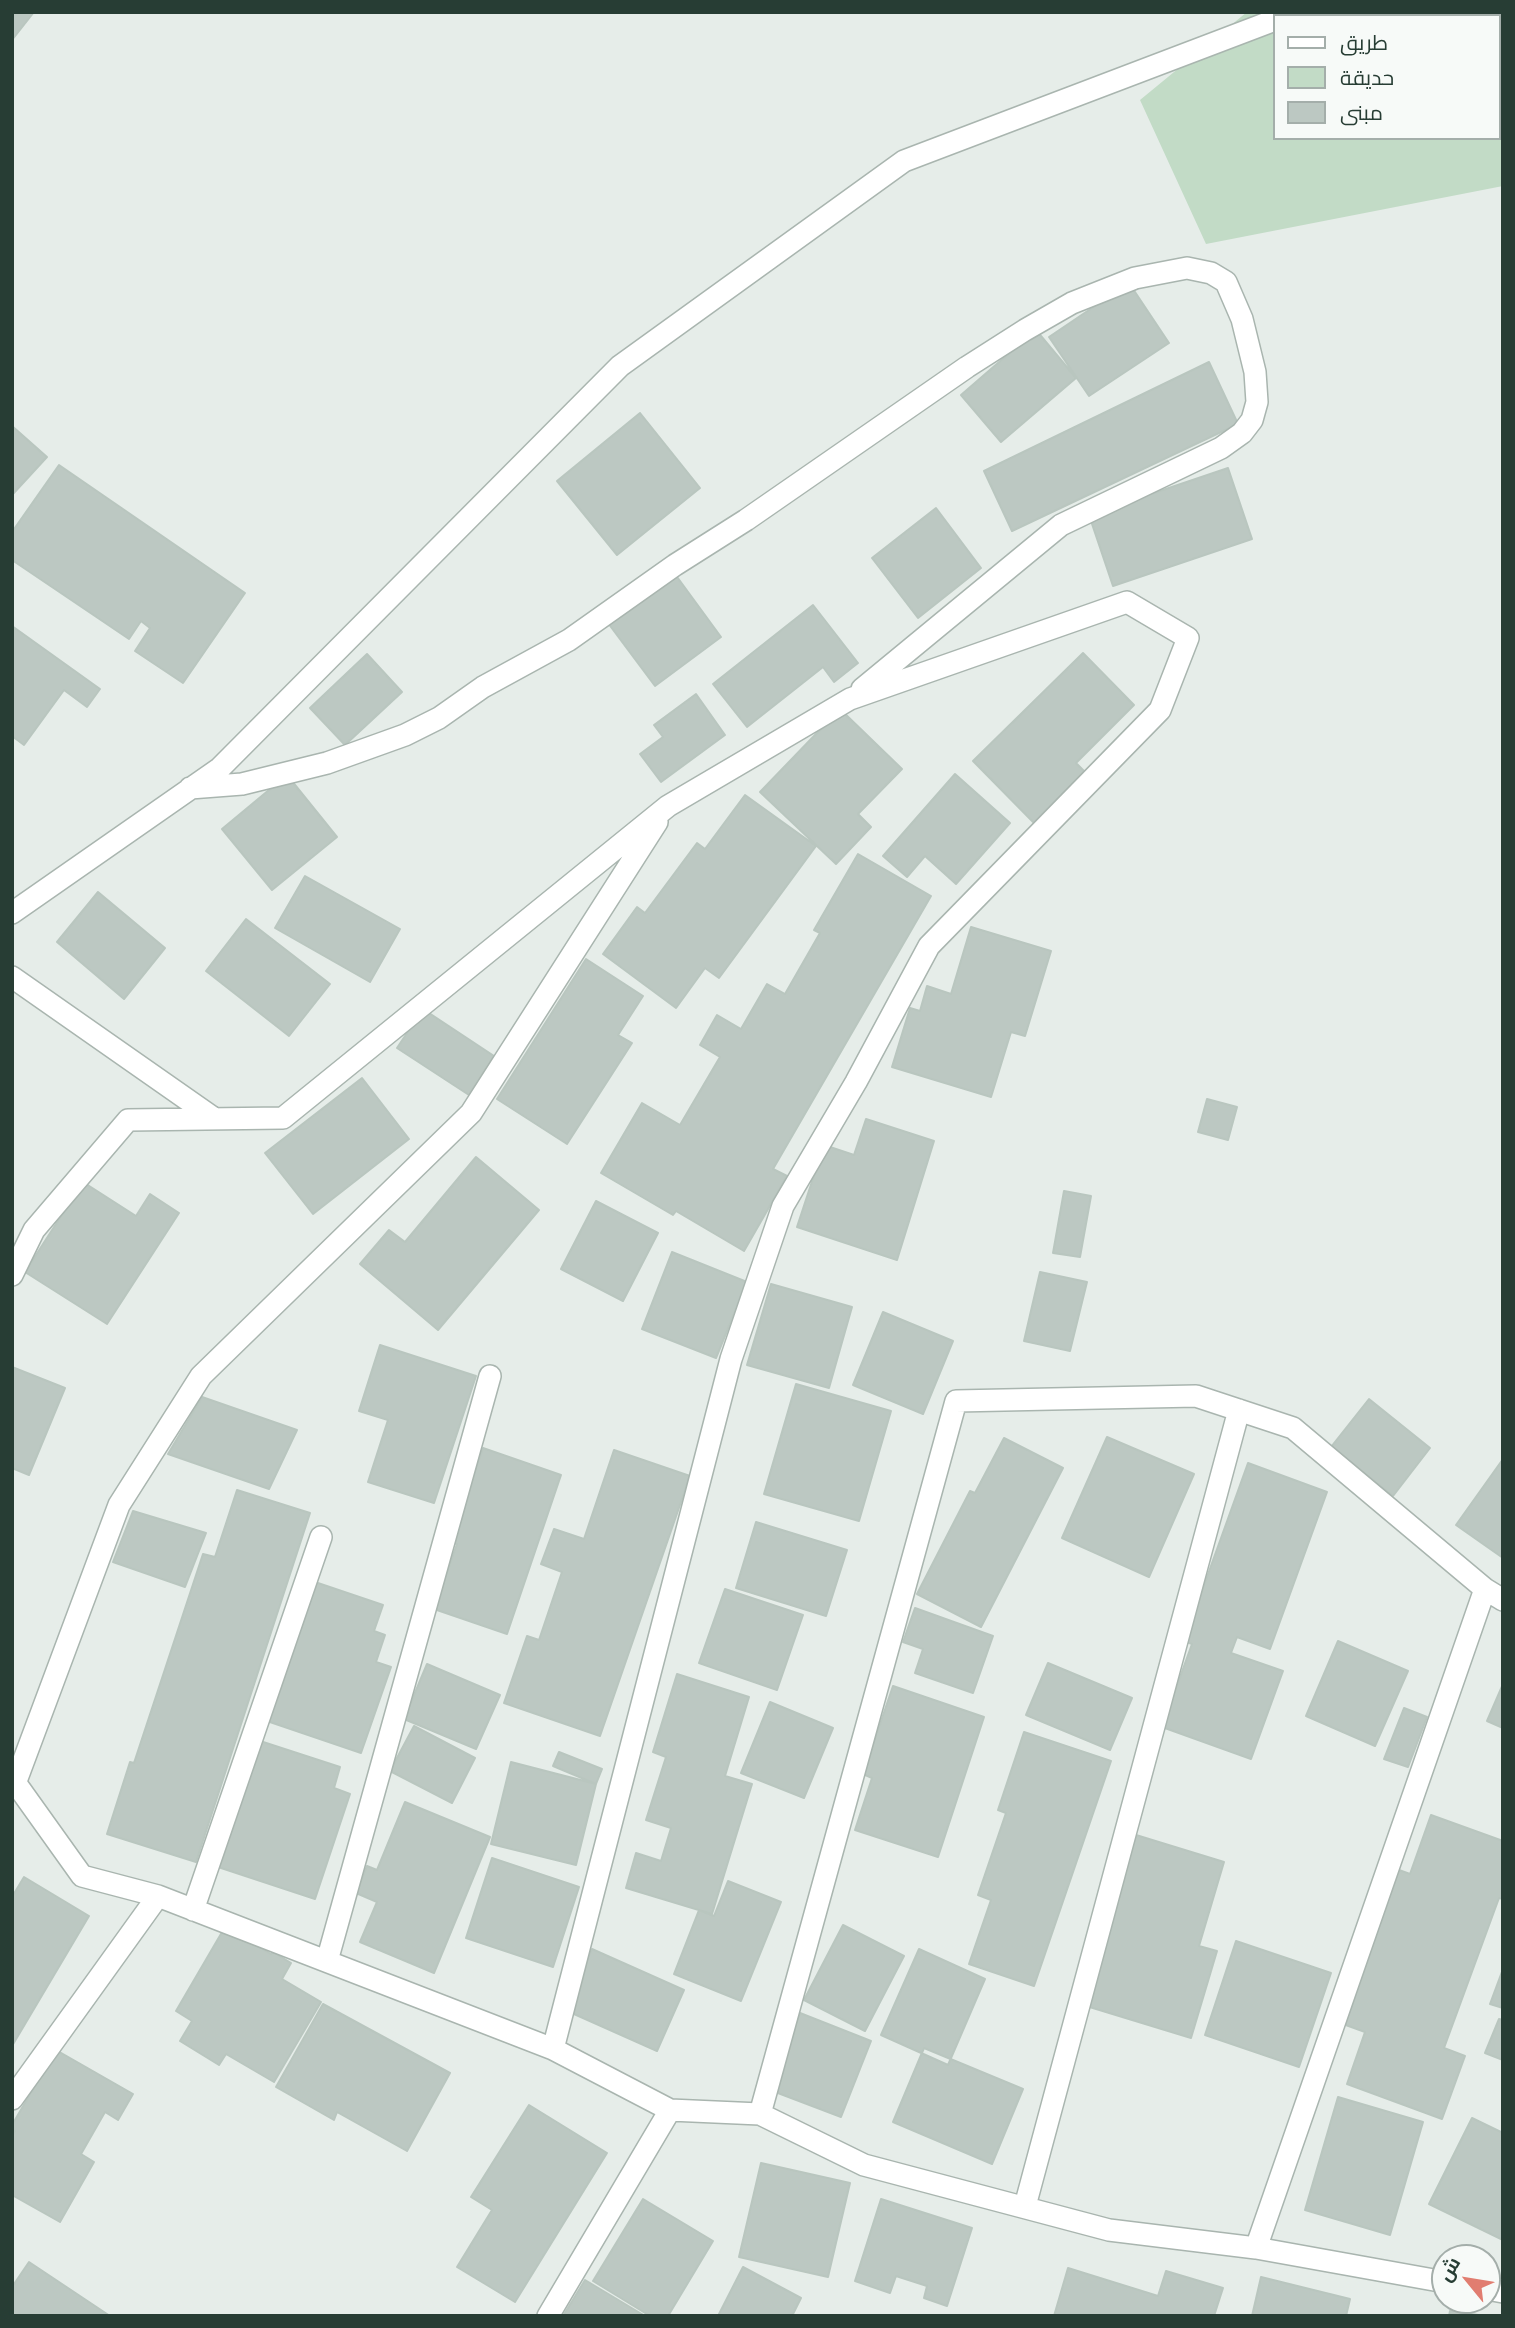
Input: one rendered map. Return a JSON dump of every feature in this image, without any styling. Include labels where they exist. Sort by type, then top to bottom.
[{"type":"street","points":[[12,913],[220,768],[620,366],[904,162],[1274,20]]},
{"type":"street","points":[[12,1275],[34,1230],[128,1120],[283,1118],[668,806],[850,699],[1061,525],[1221,448],[1242,433],[1252,420],[1257,402],[1255,372],[1242,319],[1226,282],[1211,273],[1187,268],[1135,278],[1072,303],[967,367],[569,640],[483,687],[439,718],[405,735],[327,763],[242,784],[190,788]]},
{"type":"street","points":[[553,2049],[731,1359],[783,1206],[856,1082],[929,946],[1160,710],[1188,638],[1127,602],[850,699]]},
{"type":"street","points":[[668,806],[471,1113],[201,1376],[119,1505],[14,1780],[82,1876],[158,1896],[553,2049],[670,2110],[760,2114],[864,2165],[1109,2230],[1256,2248],[1431,2279]]},
{"type":"street","points":[[12,977],[215,1119]]},
{"type":"street","points":[[327,1961],[490,1376]]},
{"type":"street","points":[[760,2114],[956,1401],[1196,1396],[1293,1428],[1494,1595],[1256,2248]]},
{"type":"street","points":[[1025,2206],[1239,1410]]},
{"type":"street","points":[[193,1910],[321,1537]]},
{"type":"street","points":[[12,2099],[158,1896]]},
{"type":"street","points":[[548,2316],[670,2110]]},
{"type":"green space","points":[[1247,12],[1503,12],[1503,186],[1206,244],[1140,100]]},
{"type":"building","points":[[12,12],[34,12],[12,40]]},
{"type":"building","points":[[1438,12],[1498,14],[1438,14]]},
{"type":"building","points":[[1501,27],[1503,33],[1501,52]]},
{"type":"building","points":[[1129,283],[1169,343],[1089,396],[1049,337]]},
{"type":"building","points":[[1036,330],[1076,378],[1001,442],[961,395]]},
{"type":"building","points":[[1209,362],[1238,424],[1012,531],[984,471]]},
{"type":"building","points":[[640,413],[700,488],[617,555],[557,481]]},
{"type":"building","points":[[12,426],[47,457],[12,495]]},
{"type":"building","points":[[59,465],[245,593],[183,683],[135,651],[150,628],[141,621],[129,639],[12,560],[12,532]]},
{"type":"building","points":[[1228,468],[1252,539],[1113,586],[1089,515]]},
{"type":"building","points":[[936,508],[981,568],[918,618],[872,558]]},
{"type":"building","points":[[672,570],[721,637],[655,686],[605,619]]},
{"type":"building","points":[[813,605],[858,663],[834,682],[823,667],[747,727],[713,684]]},
{"type":"building","points":[[12,626],[100,689],[87,707],[64,690],[24,745],[12,736]]},
{"type":"building","points":[[1083,653],[1134,705],[1076,763],[1087,774],[1036,825],[973,761]]},
{"type":"building","points":[[367,654],[402,692],[345,745],[310,708]]},
{"type":"building","points":[[696,694],[725,735],[661,782],[640,754],[663,737],[654,725]]},
{"type":"building","points":[[840,709],[902,769],[858,814],[871,827],[836,864],[760,792]]},
{"type":"building","points":[[955,774],[1010,823],[956,884],[925,856],[907,877],[883,856]]},
{"type":"building","points":[[287,775],[337,837],[272,890],[222,829]]},
{"type":"building","points":[[745,795],[816,846],[719,978],[705,968],[676,1008],[603,954],[637,907],[645,913],[697,843],[705,849]]},
{"type":"building","points":[[858,854],[931,896],[773,1169],[787,1176],[744,1251],[676,1211],[673,1215],[601,1173],[642,1103],[680,1125],[720,1057],[700,1045],[717,1015],[741,1029],[767,984],[785,994],[820,933],[814,930]]},
{"type":"building","points":[[305,876],[400,929],[370,982],[275,928]]},
{"type":"building","points":[[98,892],[165,948],[124,999],[57,942]]},
{"type":"building","points":[[246,919],[330,984],[289,1036],[206,971]]},
{"type":"building","points":[[971,927],[1051,951],[1025,1036],[1011,1032],[991,1097],[892,1067],[910,1008],[920,1011],[927,986],[951,994]]},
{"type":"building","points":[[586,959],[643,996],[618,1035],[632,1043],[567,1144],[497,1099]]},
{"type":"building","points":[[423,1009],[494,1056],[469,1095],[397,1048]]},
{"type":"building","points":[[362,1078],[409,1139],[313,1214],[265,1153]]},
{"type":"building","points":[[1207,1099],[1237,1107],[1228,1140],[1198,1132]]},
{"type":"building","points":[[866,1119],[934,1141],[897,1260],[797,1227],[824,1145],[854,1155]]},
{"type":"building","points":[[476,1157],[539,1210],[438,1330],[360,1264],[389,1230],[405,1242]]},
{"type":"building","points":[[83,1182],[136,1216],[150,1194],[179,1213],[107,1324],[25,1272]]},
{"type":"building","points":[[1064,1191],[1091,1196],[1080,1257],[1053,1253]]},
{"type":"building","points":[[596,1201],[658,1233],[623,1301],[561,1269]]},
{"type":"building","points":[[672,1252],[747,1282],[716,1358],[642,1329]]},
{"type":"building","points":[[1040,1272],[1087,1282],[1070,1351],[1024,1341]]},
{"type":"building","points":[[771,1284],[852,1307],[829,1388],[747,1365]]},
{"type":"building","points":[[883,1312],[953,1341],[923,1414],[853,1385]]},
{"type":"building","points":[[380,1345],[476,1376],[434,1503],[368,1482],[388,1420],[359,1411]]},
{"type":"building","points":[[12,1367],[65,1388],[29,1475],[12,1468]]},
{"type":"building","points":[[796,1384],[891,1411],[859,1521],[764,1494]]},
{"type":"building","points":[[202,1397],[297,1430],[269,1489],[168,1454]]},
{"type":"building","points":[[1369,1399],[1430,1448],[1393,1496],[1331,1447]]},
{"type":"building","points":[[1107,1437],[1194,1474],[1149,1577],[1062,1538]]},
{"type":"building","points":[[1004,1438],[1063,1468],[981,1627],[917,1594],[970,1491],[975,1493]]},
{"type":"building","points":[[483,1448],[561,1475],[507,1634],[434,1609],[457,1544],[450,1542]]},
{"type":"building","points":[[614,1450],[690,1476],[600,1736],[504,1703],[527,1636],[539,1640],[562,1572],[541,1564],[554,1529],[584,1539]]},
{"type":"building","points":[[1503,1459],[1503,1558],[1456,1525]]},
{"type":"building","points":[[1248,1463],[1327,1492],[1270,1649],[1237,1637],[1231,1653],[1283,1671],[1251,1759],[1162,1727],[1192,1644],[1184,1641]]},
{"type":"building","points":[[237,1490],[310,1513],[196,1862],[107,1834],[130,1762],[134,1763],[203,1554],[215,1557]]},
{"type":"building","points":[[133,1511],[206,1533],[185,1587],[113,1562]]},
{"type":"building","points":[[756,1522],[847,1550],[826,1616],[736,1588]]},
{"type":"building","points":[[312,1581],[383,1605],[374,1631],[385,1635],[376,1662],[391,1667],[361,1753],[264,1720]]},
{"type":"building","points":[[725,1589],[803,1615],[777,1690],[699,1663]]},
{"type":"building","points":[[915,1608],[993,1636],[973,1693],[915,1673],[923,1649],[903,1642]]},
{"type":"building","points":[[1338,1641],[1408,1671],[1375,1746],[1306,1716]]},
{"type":"building","points":[[1048,1663],[1132,1698],[1110,1750],[1026,1715]]},
{"type":"building","points":[[427,1664],[500,1695],[476,1749],[404,1719]]},
{"type":"building","points":[[677,1674],[749,1697],[725,1776],[752,1784],[712,1914],[626,1888],[636,1853],[661,1861],[671,1828],[646,1820],[666,1757],[653,1752]]},
{"type":"building","points":[[1503,1684],[1503,1728],[1487,1721]]},
{"type":"building","points":[[893,1686],[984,1717],[938,1857],[855,1830],[872,1778],[863,1774]]},
{"type":"building","points":[[770,1702],[833,1728],[804,1798],[741,1773]]},
{"type":"building","points":[[1404,1708],[1427,1717],[1408,1767],[1384,1759]]},
{"type":"building","points":[[414,1726],[475,1758],[452,1803],[390,1771]]},
{"type":"building","points":[[1024,1732],[1111,1761],[1034,1986],[969,1964],[991,1900],[978,1895],[1006,1813],[998,1810]]},
{"type":"building","points":[[257,1740],[340,1767],[334,1788],[350,1794],[315,1899],[215,1866]]},
{"type":"building","points":[[559,1752],[602,1769],[596,1784],[553,1766]]},
{"type":"building","points":[[511,1762],[596,1784],[576,1865],[491,1844]]},
{"type":"building","points":[[405,1802],[490,1837],[434,1973],[360,1942],[377,1902],[356,1893],[367,1866],[377,1870]]},
{"type":"building","points":[[1431,1815],[1503,1841],[1503,1899],[1499,1898],[1444,2048],[1465,2056],[1442,2119],[1347,2084],[1365,2032],[1343,2024],[1399,1870],[1410,1874]]},
{"type":"building","points":[[1136,1835],[1224,1862],[1199,1946],[1217,1951],[1191,2038],[1083,2005]]},
{"type":"building","points":[[492,1858],[579,1887],[553,1967],[466,1938]]},
{"type":"building","points":[[24,1877],[89,1916],[12,2046],[12,1897]]},
{"type":"building","points":[[728,1881],[781,1902],[741,2001],[674,1974],[699,1910],[714,1916]]},
{"type":"building","points":[[843,1925],[904,1956],[865,2031],[804,2000]]},
{"type":"building","points":[[225,1927],[291,1963],[282,1979],[321,2002],[274,2082],[226,2054],[219,2065],[180,2041],[192,2021],[176,2011]]},
{"type":"building","points":[[1236,1941],[1331,1973],[1299,2067],[1205,2035]]},
{"type":"building","points":[[592,1949],[684,1990],[657,2051],[565,2010]]},
{"type":"building","points":[[919,1949],[985,1979],[948,2065],[881,2035]]},
{"type":"building","points":[[1503,1969],[1503,2008],[1490,2004]]},
{"type":"building","points":[[323,2004],[450,2073],[407,2151],[337,2112],[334,2120],[276,2087]]},
{"type":"building","points":[[800,2013],[871,2041],[841,2117],[770,2090]]},
{"type":"building","points":[[1499,2019],[1503,2020],[1503,2060],[1485,2053]]},
{"type":"building","points":[[924,2048],[1023,2089],[992,2164],[893,2122]]},
{"type":"building","points":[[56,2050],[133,2094],[118,2120],[105,2112],[81,2154],[94,2162],[60,2222],[12,2195],[12,2136],[15,2131],[12,2130],[12,2125]]},
{"type":"building","points":[[1338,2097],[1423,2122],[1390,2235],[1305,2210]]},
{"type":"building","points":[[529,2105],[607,2153],[515,2302],[457,2267],[492,2210],[471,2197]]},
{"type":"building","points":[[1472,2118],[1503,2133],[1503,2240],[1429,2204]]},
{"type":"building","points":[[761,2163],[850,2183],[828,2277],[739,2257]]},
{"type":"building","points":[[643,2199],[713,2241],[668,2316],[650,2316],[593,2281]]},
{"type":"building","points":[[881,2199],[972,2228],[947,2306],[924,2298],[927,2286],[896,2276],[890,2293],[855,2281]]},
{"type":"building","points":[[29,2262],[110,2316],[12,2316],[12,2287]]},
{"type":"building","points":[[743,2267],[801,2298],[792,2316],[718,2316]]},
{"type":"building","points":[[1068,2268],[1158,2296],[1166,2271],[1223,2288],[1214,2316],[1054,2316]]},
{"type":"building","points":[[1261,2277],[1350,2299],[1346,2316],[1252,2316]]},
{"type":"building","points":[[585,2280],[645,2316],[563,2316]]},
{"type":"building","points":[[1471,2314],[1485,2316],[1449,2316]]}]
